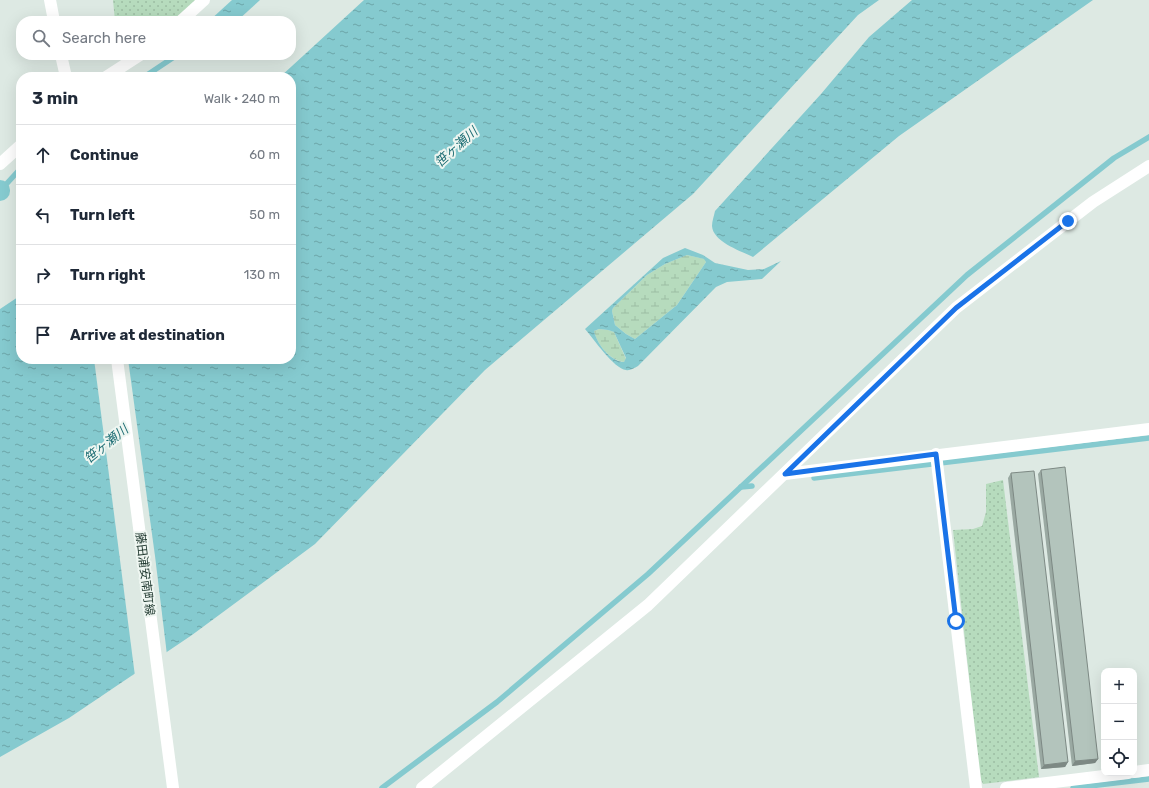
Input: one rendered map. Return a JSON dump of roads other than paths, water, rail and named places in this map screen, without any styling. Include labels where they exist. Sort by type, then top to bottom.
[{"type":"street","points":[[50,0],[53,16]]},
{"type":"street","points":[[186,16],[204,0]]},
{"type":"street","points":[[62,60],[65,72]]},
{"type":"street","points":[[114,72],[132,60]]},
{"type":"street","points":[[0,164],[16,149]]},
{"type":"street","points":[[422,788],[648,605],[956,308],[1093,202],[1149,166]]},
{"type":"street","name":"藤田浦安南町線","points":[[118,364],[173,788]]},
{"type":"street","points":[[785,474],[937,461],[1149,429]]},
{"type":"street","points":[[937,461],[976,788]]},
{"type":"street","points":[[1137,772],[1149,770]]},
{"type":"street","points":[[1006,788],[1104,776]]},
{"type":"water","points":[[232,0],[260,0],[242,16],[214,16]]},
{"type":"water","name":"笹ヶ瀬川","points":[[364,0],[879,0],[858,15],[693,194],[485,370],[315,544],[192,635],[69,718],[0,757],[0,309],[16,298],[16,364],[296,364],[296,72],[285,72]]},
{"type":"water","points":[[912,0],[1093,0],[899,136],[753,257],[735,249],[717,237],[712,226],[715,211],[821,94],[869,37]]},
{"type":"water","points":[[685,248],[703,255],[715,263],[748,270],[764,269],[781,261],[762,279],[727,282],[716,287],[638,366],[626,370],[610,359],[585,329],[663,258]],"holes":[[[687,255],[704,259],[706,262],[677,305],[635,339],[615,325],[612,311],[613,308],[647,275],[665,264]],[[599,329],[614,332],[626,358],[624,362],[614,359],[601,346],[594,331]]]},
{"type":"waterway","points":[[152,72],[170,60]]},
{"type":"waterway","points":[[382,788],[497,702],[648,574],[967,275],[1114,158],[1149,137]]},
{"type":"waterway","points":[[0,191],[16,173]]},
{"type":"waterway","points":[[814,478],[1149,438]]},
{"type":"waterway","points":[[741,487],[752,486]]},
{"type":"waterway","points":[[1073,788],[1149,779]]}]
